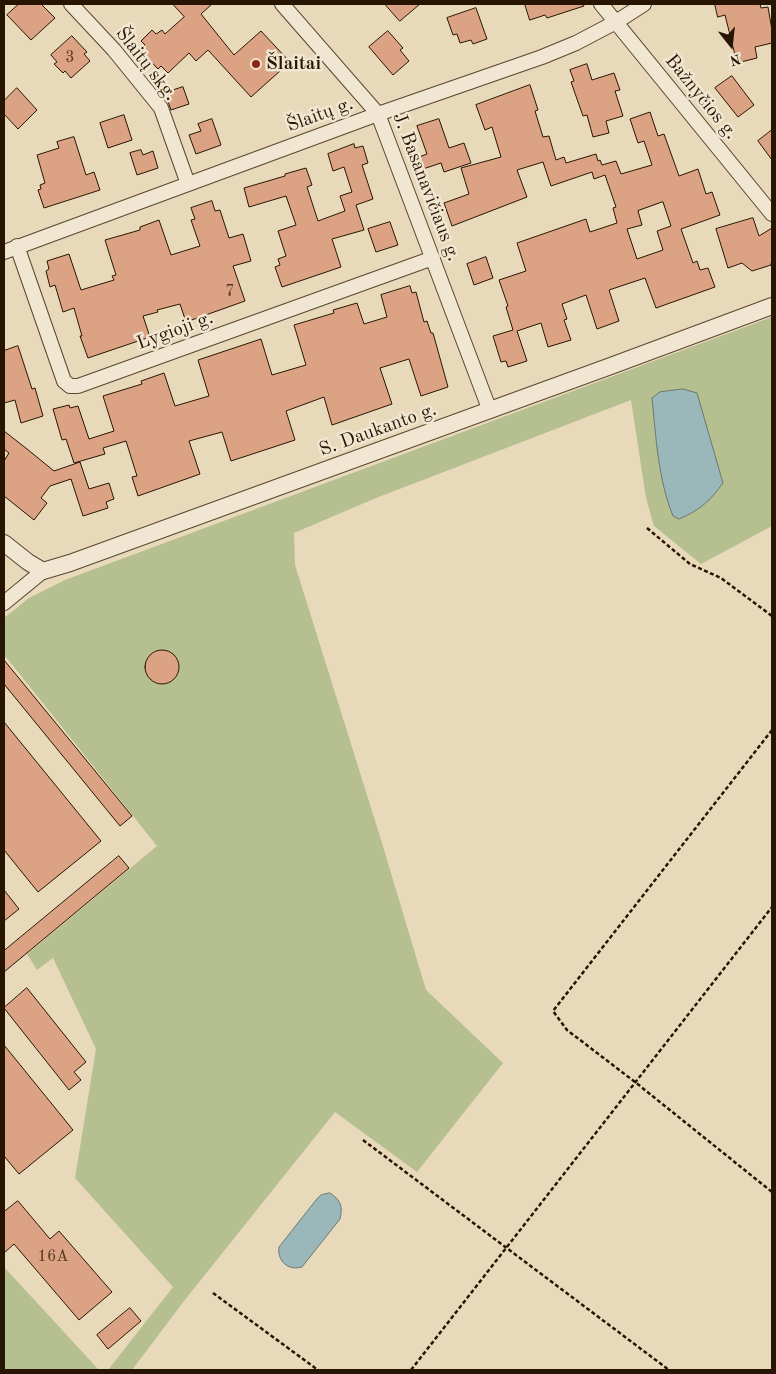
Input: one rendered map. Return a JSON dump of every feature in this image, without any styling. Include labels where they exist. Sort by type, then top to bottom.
[{"type":"street","name":"Šlaitų skg.","points":[[71,4],[114,50],[161,108],[188,184]]},
{"type":"street","name":"J. Basanavičiaus g.","points":[[282,4],[378,114],[490,411]]},
{"type":"street","name":"Bažnyčios g.","points":[[601,4],[772,214]]},
{"type":"street","name":"Šlaitų g.","points":[[4,252],[378,114],[576,44],[644,4]]},
{"type":"street","name":"Lygioji g.","points":[[17,246],[64,381],[70,386],[78,386],[433,258]]},
{"type":"street","name":"S. Daukanto g.","points":[[4,603],[43,570],[98,553],[490,411],[772,306]]},
{"type":"street","points":[[4,543],[28,562],[43,570]]},
{"type":"path","points":[[647,528],[690,564],[721,578],[772,616]]},
{"type":"path","points":[[772,730],[553,1011],[566,1030],[635,1082],[772,1192]]},
{"type":"path","points":[[411,1370],[772,906]]},
{"type":"path","points":[[363,1140],[669,1370]]},
{"type":"path","points":[[212,1293],[318,1370]]},
{"type":"green space","points":[[772,317],[772,526],[701,564],[654,526],[646,498],[631,400],[376,498],[294,533],[295,565],[426,990],[503,1063],[417,1172],[335,1112],[184,1301],[132,1370],[108,1370],[173,1287],[75,1178],[96,1049],[53,958],[37,970],[27,954],[157,846],[6,657],[4,658],[4,618],[29,598],[65,580]]},
{"type":"green space","points":[[4,1267],[99,1370],[4,1370]]},
{"type":"water","points":[[683,389],[697,393],[723,483],[704,504],[679,519],[673,516],[664,487],[658,458],[652,398],[660,392]]},
{"type":"water","points":[[330,1193],[337,1198],[340,1204],[340,1219],[302,1267],[292,1268],[284,1264],[280,1257],[279,1247],[316,1200],[321,1195]]},
{"type":"building","points":[[19,4],[41,4],[55,18],[31,40],[7,15]]},
{"type":"building","points":[[173,4],[212,4],[201,14],[234,55],[261,31],[290,62],[251,97],[208,50],[196,61],[189,53],[168,73],[161,66],[158,69],[140,50],[145,45],[141,41],[152,30],[156,34],[162,30],[165,34],[184,17]]},
{"type":"building","points":[[385,4],[420,4],[400,21]]},
{"type":"building","points":[[525,4],[583,4],[584,6],[547,18],[545,15],[530,20]]},
{"type":"building","points":[[715,4],[760,4],[761,8],[768,7],[772,43],[755,47],[757,58],[737,63],[725,15],[718,17]]},
{"type":"building","points":[[476,8],[487,39],[473,44],[471,40],[460,43],[457,34],[453,35],[447,18]]},
{"type":"building","points":[[388,31],[403,48],[400,50],[409,61],[393,75],[369,47]]},
{"type":"building","points":[[72,36],[87,52],[84,54],[90,61],[71,78],[65,71],[63,73],[54,64],[57,62],[51,55]]},
{"type":"building","points":[[587,64],[592,80],[614,73],[620,90],[615,91],[623,116],[606,121],[609,133],[593,137],[587,115],[583,116],[571,82],[574,81],[570,70]]},
{"type":"building","points":[[732,76],[754,105],[738,117],[715,88]]},
{"type":"building","points":[[530,85],[538,110],[535,111],[543,137],[549,136],[556,160],[564,157],[566,163],[596,154],[598,161],[600,160],[602,165],[616,161],[621,174],[652,165],[644,141],[638,143],[630,119],[650,112],[658,136],[664,134],[679,176],[698,169],[706,194],[712,192],[720,215],[681,229],[693,263],[697,261],[700,270],[708,268],[715,287],[656,308],[645,278],[609,290],[619,321],[597,329],[586,295],[562,304],[567,319],[564,320],[571,340],[548,347],[541,323],[517,331],[527,361],[508,367],[506,361],[501,362],[493,336],[513,330],[506,307],[508,306],[499,280],[526,271],[517,243],[586,219],[590,232],[617,223],[613,208],[616,207],[605,175],[594,179],[592,172],[551,186],[543,162],[517,170],[527,197],[452,226],[444,203],[469,194],[461,168],[501,157],[492,127],[485,130],[476,105]],"holes":[[[663,202],[671,226],[657,231],[663,250],[637,259],[627,229],[642,225],[638,211]]]},
{"type":"building","points":[[183,87],[189,104],[171,110],[165,93]]},
{"type":"building","points":[[17,88],[37,110],[18,129],[4,114],[4,101]]},
{"type":"building","points":[[124,115],[132,140],[108,148],[100,123]]},
{"type":"building","points":[[212,119],[221,145],[196,154],[189,135],[201,131],[198,124]]},
{"type":"building","points":[[439,119],[449,148],[464,143],[471,163],[444,172],[441,163],[423,169],[419,157],[427,154],[417,126]]},
{"type":"building","points":[[772,130],[772,160],[758,141]]},
{"type":"building","points":[[74,137],[86,175],[94,172],[100,190],[44,208],[38,190],[41,189],[40,185],[45,183],[37,155],[59,148],[57,142]]},
{"type":"building","points":[[354,144],[355,148],[363,146],[368,163],[362,165],[373,199],[356,205],[364,230],[332,239],[341,267],[282,287],[275,267],[280,265],[278,259],[286,256],[278,231],[296,225],[286,196],[249,207],[244,188],[306,168],[312,185],[307,187],[318,221],[345,211],[340,196],[352,192],[344,167],[333,171],[328,154]]},
{"type":"building","points":[[141,150],[143,155],[153,151],[158,168],[137,175],[130,153]]},
{"type":"building","points":[[212,201],[215,211],[220,210],[229,238],[243,234],[251,261],[233,266],[245,301],[186,322],[180,304],[157,310],[158,312],[143,316],[150,337],[88,358],[80,336],[82,336],[74,308],[63,312],[55,285],[50,287],[46,271],[49,269],[47,261],[69,254],[81,290],[114,280],[112,276],[116,275],[105,240],[140,230],[140,227],[159,220],[171,255],[200,246],[191,220],[195,219],[191,208]]},
{"type":"building","points":[[753,218],[759,236],[772,228],[771,265],[752,271],[742,263],[728,268],[716,229]]},
{"type":"building","points":[[390,222],[398,245],[376,252],[368,229]]},
{"type":"building","points":[[486,257],[493,278],[474,285],[467,264]]},
{"type":"building","points":[[410,286],[412,293],[416,292],[424,322],[427,321],[431,333],[433,333],[448,387],[421,396],[409,359],[380,368],[392,404],[332,425],[324,397],[286,411],[295,440],[231,461],[222,432],[189,441],[200,474],[138,496],[132,477],[137,476],[126,441],[103,448],[105,454],[74,463],[66,439],[62,440],[53,409],[69,405],[70,408],[78,406],[89,439],[114,431],[103,396],[142,384],[141,381],[164,373],[175,406],[209,396],[198,360],[261,339],[272,375],[306,365],[294,325],[334,313],[333,310],[357,303],[364,324],[387,317],[381,295]]},
{"type":"building","points":[[18,346],[32,389],[35,388],[43,416],[21,423],[15,400],[4,403],[4,351]]},
{"type":"building","points":[[4,431],[54,471],[80,462],[89,489],[109,483],[114,499],[106,502],[108,508],[83,516],[71,479],[50,486],[41,498],[47,503],[34,520],[4,496],[4,461],[9,453],[4,449]]},
{"type":"building","points":[[162,650],[169,651],[174,655],[178,660],[178,674],[174,679],[169,683],[162,684],[155,683],[150,679],[146,674],[145,667],[146,660],[150,655],[155,651]]},
{"type":"building","points":[[4,660],[132,816],[120,826],[4,684]]},
{"type":"building","points":[[4,722],[101,841],[38,892],[4,850]]},
{"type":"building","points":[[119,856],[129,868],[4,972],[4,951]]},
{"type":"building","points":[[4,890],[19,909],[4,921]]},
{"type":"building","points":[[27,988],[86,1062],[74,1072],[81,1080],[69,1090],[4,1008]]},
{"type":"building","points":[[4,1045],[73,1130],[19,1174],[4,1156]]},
{"type":"building","points":[[18,1201],[50,1239],[59,1231],[112,1292],[79,1320],[14,1244],[4,1253],[4,1212]]},
{"type":"building","points":[[130,1308],[141,1321],[108,1349],[97,1335]]},
{"type":"place","name":"Šlaitai","points":[[256,64]]}]
